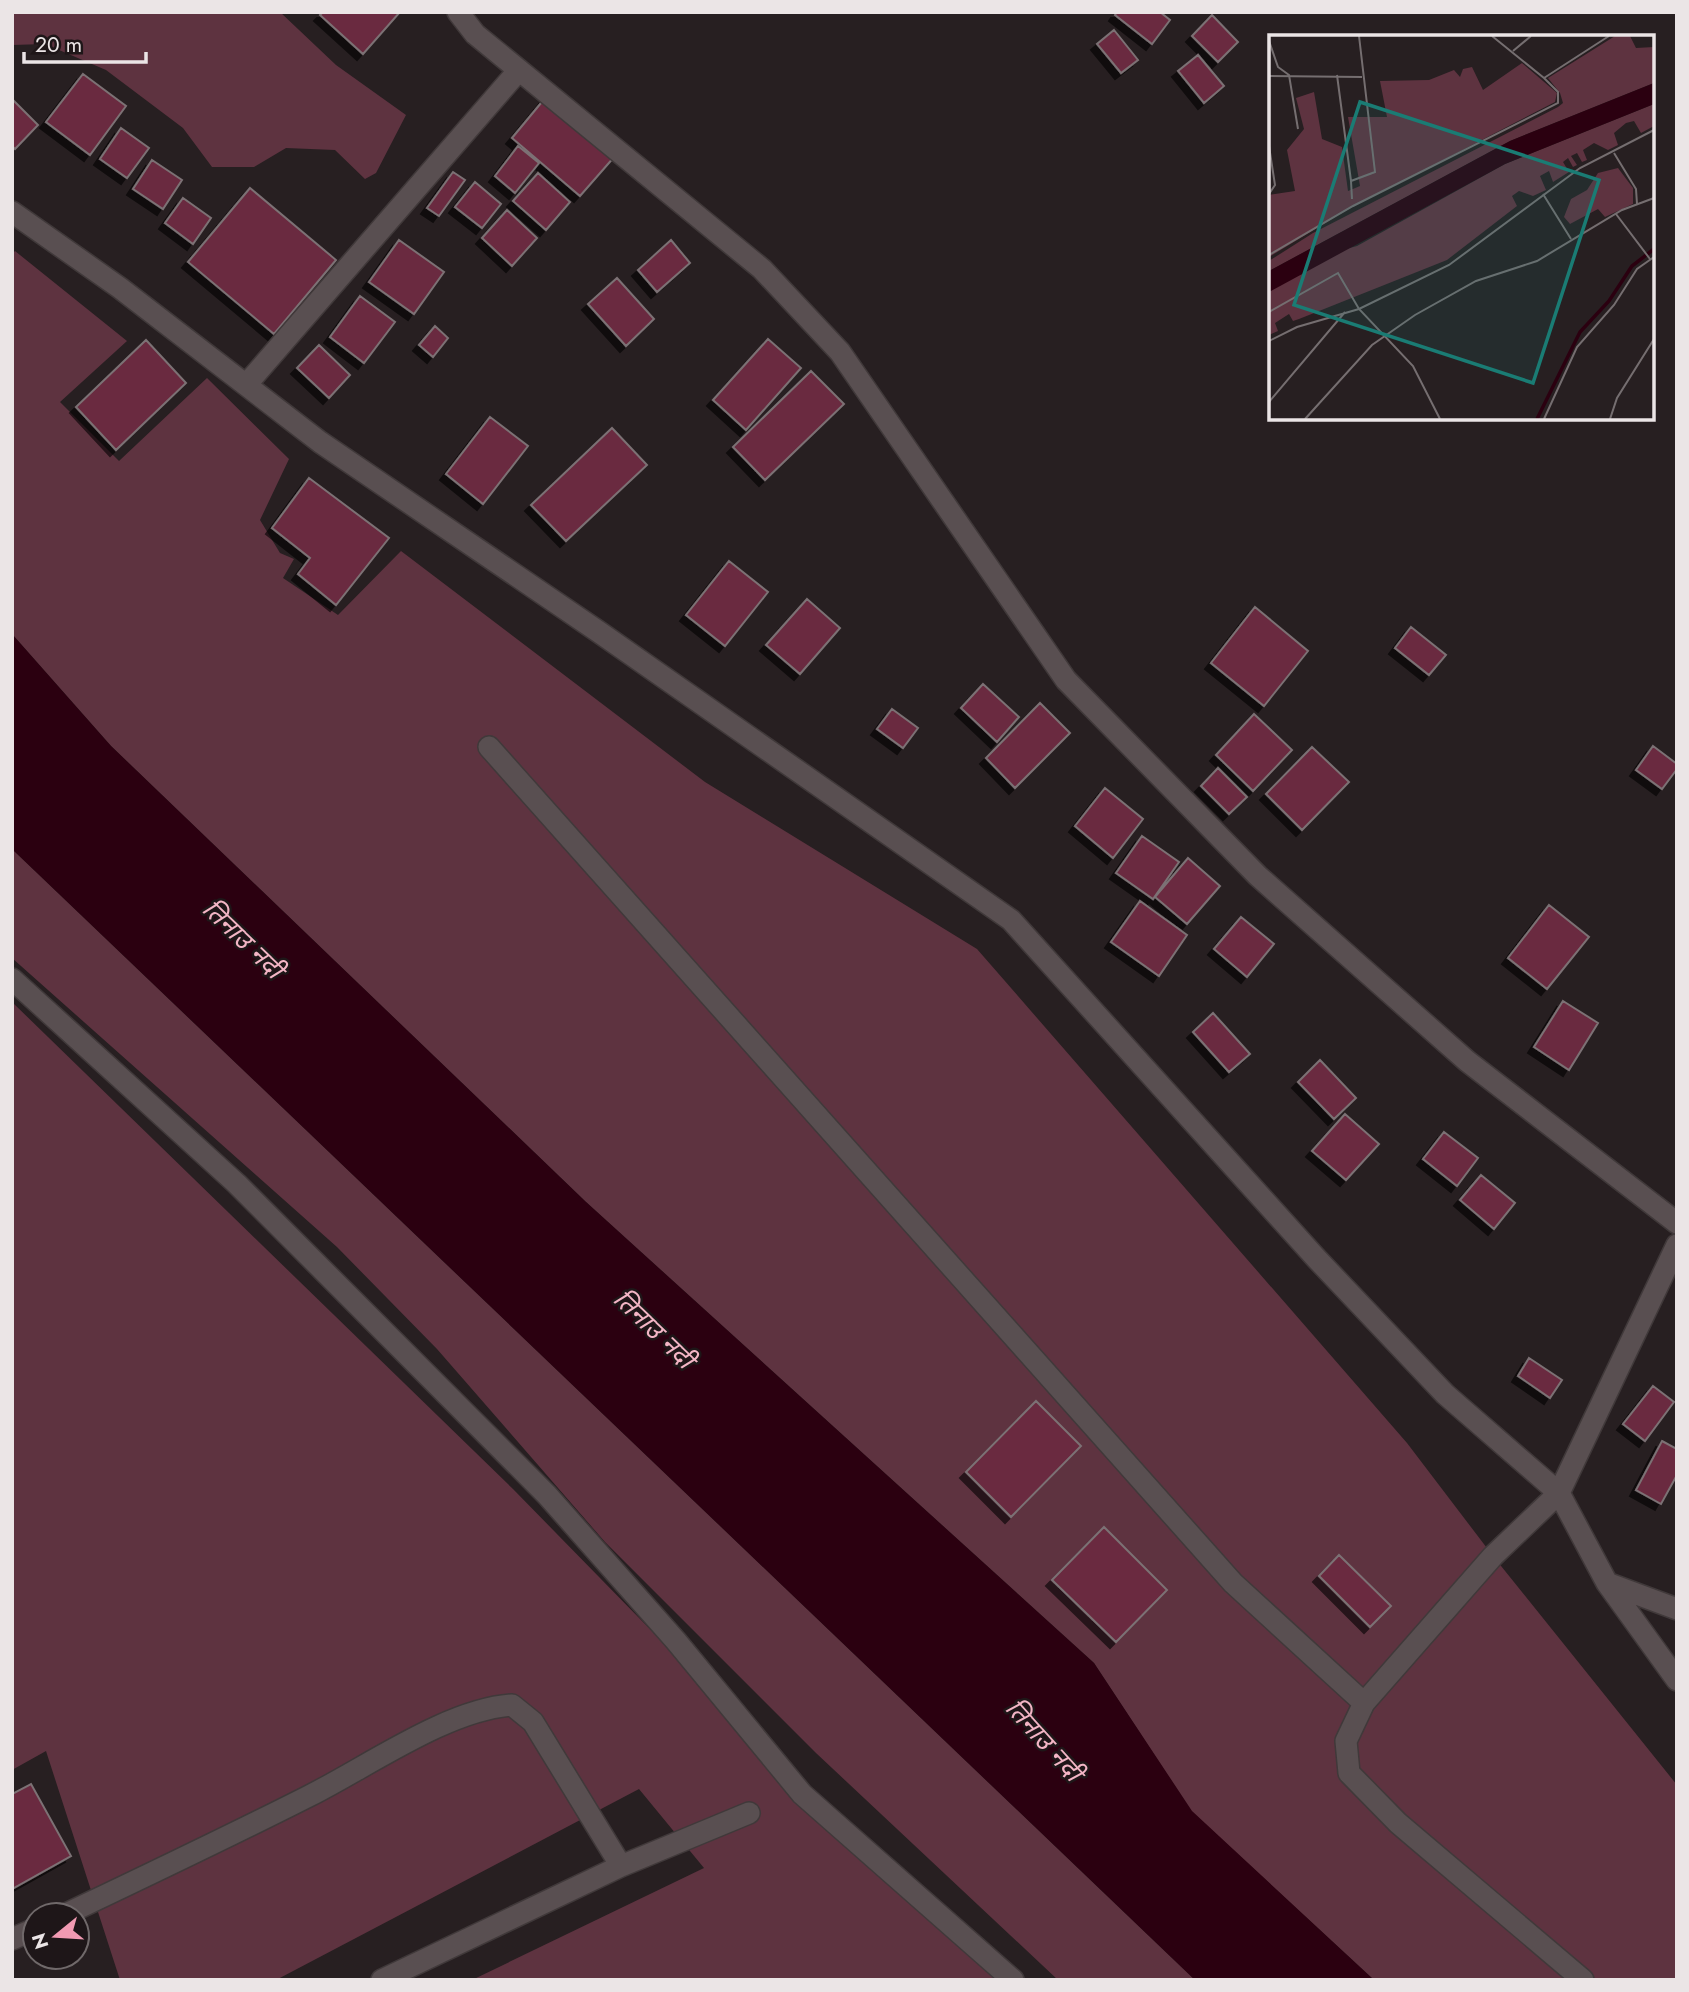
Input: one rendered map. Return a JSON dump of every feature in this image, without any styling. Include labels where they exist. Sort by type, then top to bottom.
[{"type":"street","points":[[458,12],[475,34],[762,269],[840,352],[1066,680],[1258,876],[1467,1061],[1677,1223]]},
{"type":"street","points":[[246,385],[519,70]]},
{"type":"street","points":[[12,212],[120,288],[320,442],[1011,920],[1316,1258],[1445,1394],[1559,1493],[1607,1583],[1677,1680]]},
{"type":"street","points":[[489,747],[1233,1583],[1364,1703]]},
{"type":"street","points":[[12,979],[237,1184],[547,1495],[676,1641],[802,1794],[1013,1980]]},
{"type":"street","points":[[1583,1980],[1398,1823],[1349,1773],[1346,1741],[1364,1703],[1493,1556],[1559,1493],[1677,1245]]},
{"type":"street","points":[[1607,1583],[1677,1609]]},
{"type":"street","points":[[91,1902],[310,1795],[442,1725],[492,1706],[512,1704],[533,1722],[621,1866]]},
{"type":"street","points":[[382,1980],[621,1866],[749,1813]]},
{"type":"shaded area","points":[[12,12],[280,12],[336,65],[406,115],[376,173],[365,179],[335,150],[286,148],[254,167],[212,167],[183,128],[106,70],[45,44],[12,45]]},
{"type":"shaded area","points":[[15,251],[127,341],[60,402],[119,461],[207,378],[289,459],[260,520],[280,553],[294,559],[283,578],[338,615],[401,551],[705,782],[977,949],[1407,1443],[1493,1556],[1677,1785],[1677,1980],[1374,1980],[1191,1811],[1094,1663],[586,1202],[111,746],[12,634],[12,254]]},
{"type":"shaded area","points":[[12,849],[1195,1980],[1058,1980],[816,1753],[605,1542],[437,1349],[337,1247],[12,958]]},
{"type":"shaded area","points":[[12,1002],[513,1489],[857,1841],[1020,1980],[472,1980],[704,1868],[639,1789],[276,1980],[120,1980],[46,1751],[12,1770]]},
{"type":"water","name":"तिनाउ नदी","points":[[12,634],[111,746],[586,1202],[1094,1663],[1192,1811],[1374,1980],[1195,1980],[12,849]]},
{"type":"building","points":[[323,12],[400,12],[363,54],[320,15]]},
{"type":"building","points":[[1117,12],[1160,12],[1170,20],[1152,44],[1115,15]]},
{"type":"building","points":[[1212,15],[1238,42],[1218,62],[1192,36]]},
{"type":"building","points":[[1114,30],[1138,60],[1121,73],[1097,44]]},
{"type":"building","points":[[1198,55],[1224,86],[1204,103],[1178,71]]},
{"type":"building","points":[[83,74],[126,106],[90,155],[46,122]]},
{"type":"building","points":[[546,97],[615,156],[580,196],[512,138]]},
{"type":"building","points":[[12,99],[38,125],[15,149],[12,146]]},
{"type":"building","points":[[121,128],[149,148],[127,178],[100,159]]},
{"type":"building","points":[[518,146],[539,163],[515,193],[495,176]]},
{"type":"building","points":[[152,160],[182,180],[163,209],[133,189]]},
{"type":"building","points":[[453,172],[465,180],[439,216],[427,208]]},
{"type":"building","points":[[538,173],[570,202],[546,230],[513,201]]},
{"type":"building","points":[[475,182],[501,204],[482,228],[455,207]]},
{"type":"building","points":[[250,188],[336,260],[274,334],[188,262]]},
{"type":"building","points":[[183,198],[211,218],[193,244],[165,223]]},
{"type":"building","points":[[507,210],[537,238],[512,266],[482,238]]},
{"type":"building","points":[[399,240],[444,272],[414,314],[369,282]]},
{"type":"building","points":[[671,240],[690,263],[657,292],[638,270]]},
{"type":"building","points":[[617,278],[654,319],[626,346],[588,304]]},
{"type":"building","points":[[360,296],[395,322],[364,363],[330,337]]},
{"type":"building","points":[[435,326],[448,338],[433,357],[419,345]]},
{"type":"building","points":[[768,339],[801,368],[746,430],[713,400]]},
{"type":"building","points":[[146,340],[186,383],[116,450],[76,407]]},
{"type":"building","points":[[319,345],[350,375],[329,398],[297,368]]},
{"type":"building","points":[[811,371],[844,404],[765,480],[733,447]]},
{"type":"building","points":[[490,417],[528,446],[483,504],[446,474]]},
{"type":"building","points":[[612,428],[647,465],[566,541],[531,505]]},
{"type":"building","points":[[309,478],[389,538],[336,605],[298,574],[310,558],[272,528]]},
{"type":"building","points":[[729,561],[768,592],[725,646],[686,615]]},
{"type":"building","points":[[807,599],[840,628],[800,674],[766,645]]},
{"type":"building","points":[[1255,607],[1308,651],[1264,706],[1211,663]]},
{"type":"building","points":[[1411,627],[1446,655],[1429,675],[1395,648]]},
{"type":"building","points":[[983,684],[1019,717],[997,742],[961,708]]},
{"type":"building","points":[[1040,703],[1070,733],[1015,788],[986,758]]},
{"type":"building","points":[[892,709],[918,728],[903,748],[877,729]]},
{"type":"building","points":[[1254,714],[1292,750],[1253,791],[1216,755]]},
{"type":"building","points":[[1653,746],[1677,764],[1677,769],[1662,789],[1636,770]]},
{"type":"building","points":[[1312,747],[1349,782],[1302,830],[1266,794]]},
{"type":"building","points":[[1218,768],[1247,797],[1229,814],[1201,786]]},
{"type":"building","points":[[1105,788],[1143,819],[1113,858],[1075,826]]},
{"type":"building","points":[[1142,836],[1179,862],[1153,899],[1116,873]]},
{"type":"building","points":[[1188,858],[1220,886],[1187,924],[1155,897]]},
{"type":"building","points":[[1140,901],[1187,935],[1159,976],[1111,942]]},
{"type":"building","points":[[1549,905],[1589,937],[1547,989],[1508,958]]},
{"type":"building","points":[[1241,917],[1274,944],[1247,977],[1214,949]]},
{"type":"building","points":[[1563,1001],[1598,1023],[1569,1070],[1534,1047]]},
{"type":"building","points":[[1213,1013],[1250,1054],[1229,1072],[1193,1032]]},
{"type":"building","points":[[1320,1060],[1356,1098],[1334,1119],[1298,1082]]},
{"type":"building","points":[[1345,1114],[1379,1144],[1346,1180],[1312,1151]]},
{"type":"building","points":[[1444,1132],[1478,1158],[1457,1186],[1423,1159]]},
{"type":"building","points":[[1481,1175],[1515,1203],[1494,1229],[1460,1200]]},
{"type":"building","points":[[1529,1358],[1562,1380],[1550,1398],[1518,1376]]},
{"type":"building","points":[[1653,1386],[1674,1402],[1645,1441],[1623,1424]]},
{"type":"building","points":[[1036,1401],[1081,1446],[1011,1517],[966,1472]]},
{"type":"building","points":[[1662,1441],[1677,1449],[1677,1475],[1661,1504],[1636,1490]]},
{"type":"building","points":[[1104,1527],[1167,1590],[1116,1642],[1052,1580]]},
{"type":"building","points":[[1339,1555],[1391,1606],[1370,1627],[1319,1576]]},
{"type":"building","points":[[31,1784],[71,1856],[12,1889],[12,1794]]}]
